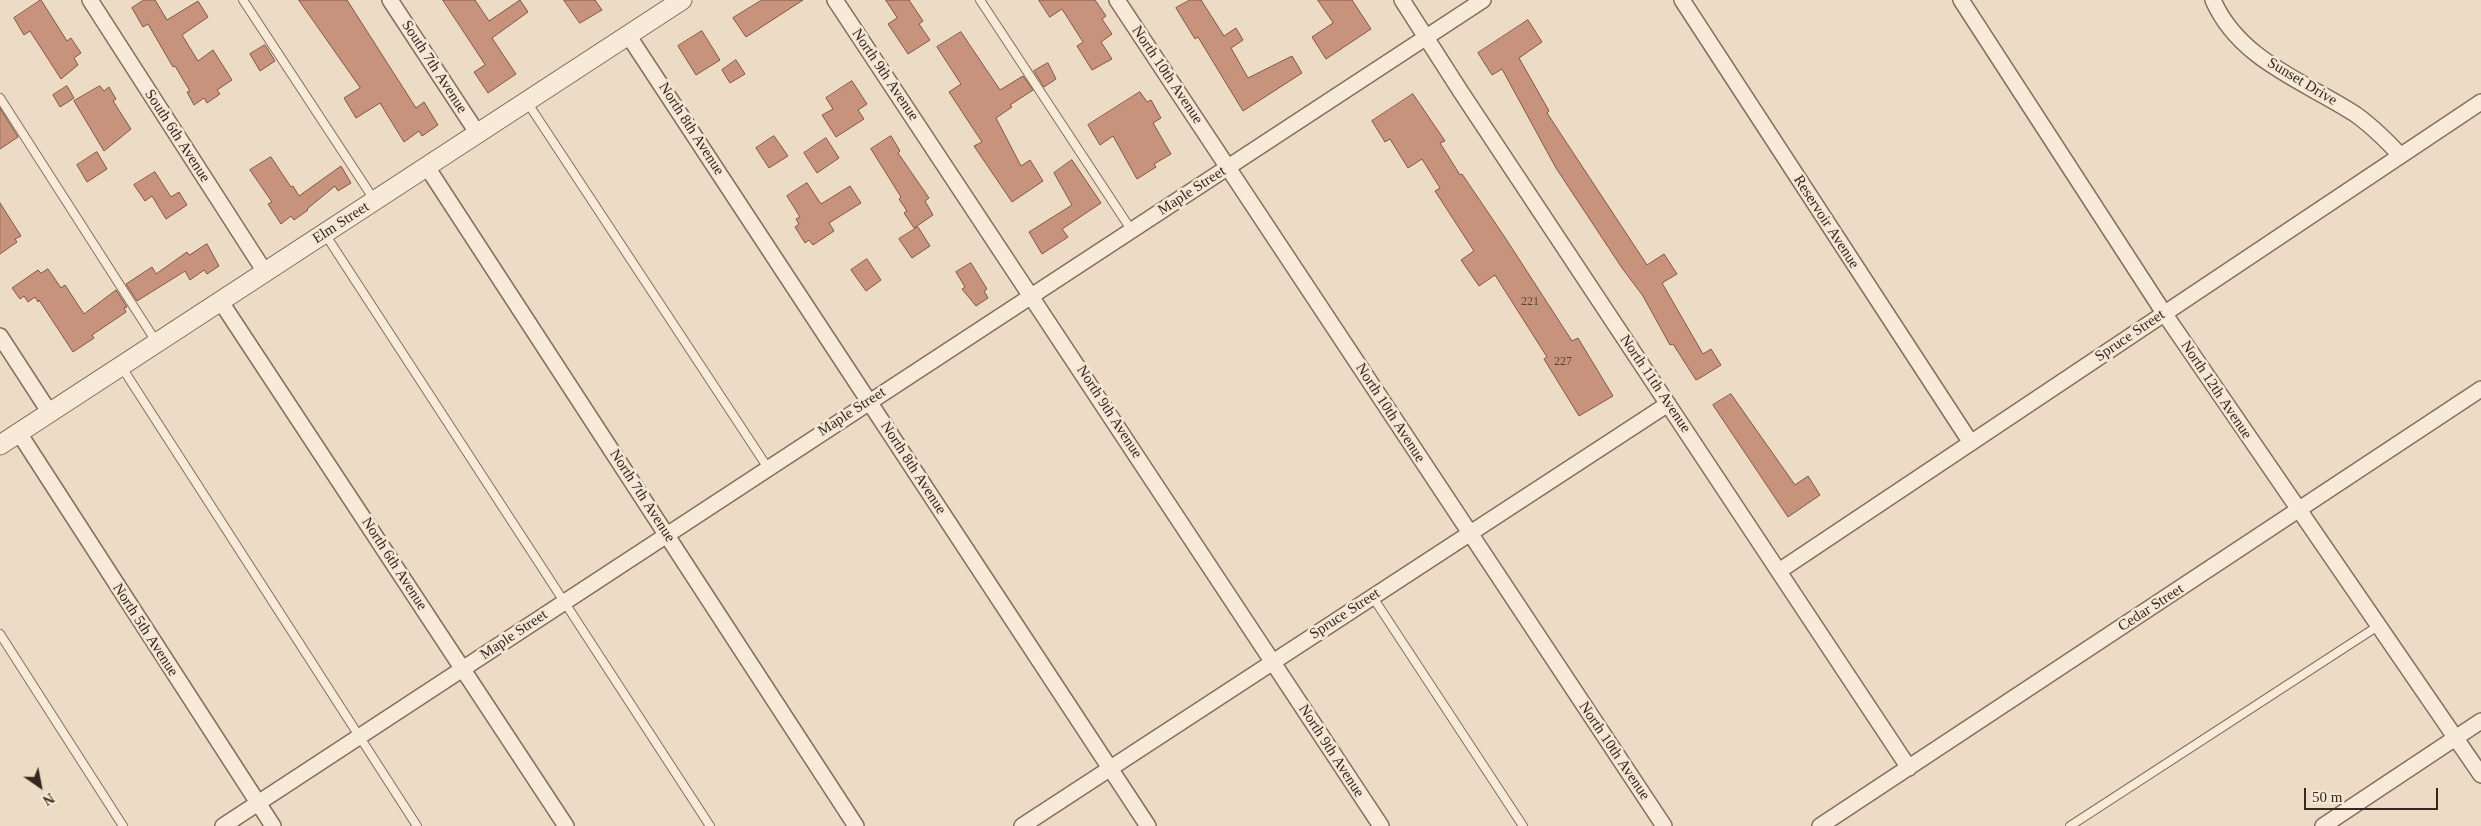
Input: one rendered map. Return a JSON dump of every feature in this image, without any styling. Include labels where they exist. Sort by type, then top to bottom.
[{"type":"street","name":"South 6th Avenue","points":[[90,0],[265,272]]},
{"type":"street","name":"South 7th Avenue","points":[[390,0],[478,134]]},
{"type":"street","name":"Elm Street","points":[[0,445],[682,0]]},
{"type":"street","name":"North 9th Avenue","points":[[835,0],[1381,826]]},
{"type":"street","name":"North 10th Avenue","points":[[1117,0],[1664,826]]},
{"type":"street","name":"North 11th Avenue","points":[[1402,0],[1909,768]]},
{"type":"street","name":"Maple Street","points":[[223,826],[1483,0]]},
{"type":"street","name":"Reservoir Avenue","points":[[1682,0],[1971,443]]},
{"type":"street","name":"North 12th Avenue","points":[[1961,0],[2164,314],[2481,775]]},
{"type":"street","name":"Sunset Drive","points":[[2213,0],[2231,29],[2266,62],[2376,129],[2400,156]]},
{"type":"street","name":"North 8th Avenue","points":[[628,35],[1148,826]]},
{"type":"street","name":"Spruce Street","points":[[1779,571],[2481,102]]},
{"type":"street","name":"North 7th Avenue","points":[[427,167],[856,826]]},
{"type":"street","name":"North 6th Avenue","points":[[221,302],[566,826]]},
{"type":"street","points":[[0,336],[50,413]]},
{"type":"street","name":"Cedar Street","points":[[1820,826],[2481,389]]},
{"type":"street","name":"Spruce Street","points":[[1022,826],[1668,404]]},
{"type":"street","name":"North 5th Avenue","points":[[19,432],[273,826]]},
{"type":"street","points":[[2323,826],[2481,721]]},
{"type":"lane","points":[[243,0],[375,201]]},
{"type":"lane","points":[[980,0],[1132,231]]},
{"type":"lane","points":[[0,98],[157,343]]},
{"type":"lane","points":[[527,102],[768,468]]},
{"type":"lane","points":[[325,234],[710,826]]},
{"type":"lane","points":[[121,366],[417,826]]},
{"type":"lane","points":[[1372,596],[1523,826]]},
{"type":"lane","points":[[2070,826],[2378,626]]},
{"type":"lane","points":[[0,634],[123,826]]},
{"type":"building","points":[[41,0],[67,41],[71,38],[81,53],[74,58],[78,65],[61,79],[30,31],[24,35],[14,18]]},
{"type":"building","points":[[144,0],[155,0],[167,20],[198,1],[208,17],[182,35],[198,61],[213,50],[232,80],[217,90],[220,94],[207,103],[204,98],[194,105],[187,92],[190,91],[175,66],[173,67],[148,24],[143,27],[132,8]]},
{"type":"building","points":[[299,0],[347,0],[416,108],[424,102],[438,125],[422,136],[419,131],[404,142],[380,103],[356,118],[344,98],[360,88]]},
{"type":"building","points":[[443,0],[475,0],[489,21],[520,0],[528,12],[492,38],[516,74],[488,93],[474,72],[485,65]]},
{"type":"building","points":[[564,0],[595,0],[602,10],[580,23]]},
{"type":"building","points":[[762,0],[803,0],[746,37],[733,18]]},
{"type":"building","points":[[886,0],[909,0],[923,21],[919,24],[930,40],[908,54],[888,24],[897,18]]},
{"type":"building","points":[[1039,0],[1095,0],[1106,16],[1102,19],[1112,34],[1101,42],[1112,59],[1092,70],[1077,46],[1083,42],[1062,9],[1050,17]]},
{"type":"building","points":[[1190,0],[1201,0],[1224,36],[1236,28],[1243,40],[1231,48],[1248,78],[1292,56],[1302,73],[1243,111],[1198,37],[1195,39],[1176,8]]},
{"type":"building","points":[[1318,0],[1352,0],[1371,29],[1326,59],[1312,37],[1333,23]]},
{"type":"building","points":[[1528,20],[1542,42],[1519,58],[1549,111],[1547,113],[1647,265],[1664,254],[1677,274],[1662,283],[1703,354],[1711,349],[1721,365],[1696,380],[1673,344],[1670,345],[1643,296],[1622,268],[1556,168],[1502,69],[1492,75],[1478,53]]},
{"type":"building","points":[[702,31],[720,60],[696,75],[678,46]]},
{"type":"building","points":[[961,32],[1000,90],[1023,76],[1033,90],[1010,105],[1012,107],[996,118],[1021,166],[1030,160],[1043,181],[1012,202],[974,146],[982,142],[949,92],[961,84],[937,47]]},
{"type":"building","points":[[265,45],[275,61],[260,71],[250,54]]},
{"type":"building","points":[[736,60],[745,74],[730,83],[722,70]]},
{"type":"building","points":[[1048,63],[1056,79],[1044,87],[1034,71]]},
{"type":"building","points":[[852,81],[867,104],[858,110],[864,119],[836,137],[822,115],[833,109],[826,98]]},
{"type":"building","points":[[67,86],[74,98],[60,107],[53,95]]},
{"type":"building","points":[[100,86],[104,91],[109,87],[116,99],[113,101],[131,129],[104,151],[74,101]]},
{"type":"building","points":[[1140,92],[1147,102],[1151,100],[1161,118],[1153,123],[1171,154],[1154,164],[1156,167],[1137,179],[1113,136],[1100,145],[1088,125]]},
{"type":"building","points":[[1413,94],[1445,141],[1440,143],[1460,175],[1462,174],[1506,239],[1572,341],[1578,338],[1613,396],[1579,416],[1544,359],[1547,357],[1495,275],[1479,286],[1461,260],[1474,251],[1435,191],[1440,188],[1422,159],[1408,168],[1390,139],[1385,142],[1372,121]]},
{"type":"building","points":[[0,108],[18,137],[0,149]]},
{"type":"building","points":[[774,136],[788,156],[769,168],[756,148]]},
{"type":"building","points":[[891,136],[900,151],[898,153],[929,198],[925,201],[933,215],[914,228],[904,213],[907,211],[899,199],[901,197],[871,149]]},
{"type":"building","points":[[826,138],[839,158],[817,173],[804,153]]},
{"type":"building","points":[[97,152],[107,169],[87,182],[77,165]]},
{"type":"building","points":[[271,157],[299,196],[341,166],[351,183],[338,191],[335,186],[294,220],[291,216],[281,224],[268,204],[272,202],[250,170]]},
{"type":"building","points":[[1072,160],[1101,203],[1062,229],[1068,237],[1042,254],[1029,232],[1072,205],[1054,173]]},
{"type":"building","points":[[155,172],[171,197],[179,192],[187,205],[166,219],[152,196],[145,201],[134,185]]},
{"type":"building","points":[[807,183],[821,204],[850,186],[861,203],[829,223],[834,231],[813,245],[809,240],[805,243],[795,227],[799,224],[796,219],[800,217],[787,196]]},
{"type":"building","points":[[0,203],[21,236],[15,239],[17,242],[0,254]]},
{"type":"building","points":[[918,227],[930,246],[912,258],[899,239]]},
{"type":"building","points":[[207,244],[219,266],[207,274],[204,270],[190,280],[185,271],[137,301],[126,284],[152,267],[156,274],[187,252],[189,255]]},
{"type":"building","points":[[867,259],[881,280],[866,291],[851,270]]},
{"type":"building","points":[[971,263],[987,289],[984,291],[988,298],[976,306],[962,289],[965,287],[956,272]]},
{"type":"building","points":[[48,269],[61,288],[65,285],[84,314],[116,290],[127,307],[124,308],[126,312],[92,335],[94,338],[73,352],[39,300],[38,302],[35,297],[28,302],[24,296],[20,299],[12,288],[38,270],[41,273]]},
{"type":"building","points":[[1731,394],[1795,485],[1808,476],[1820,495],[1788,517],[1713,405]]}]
